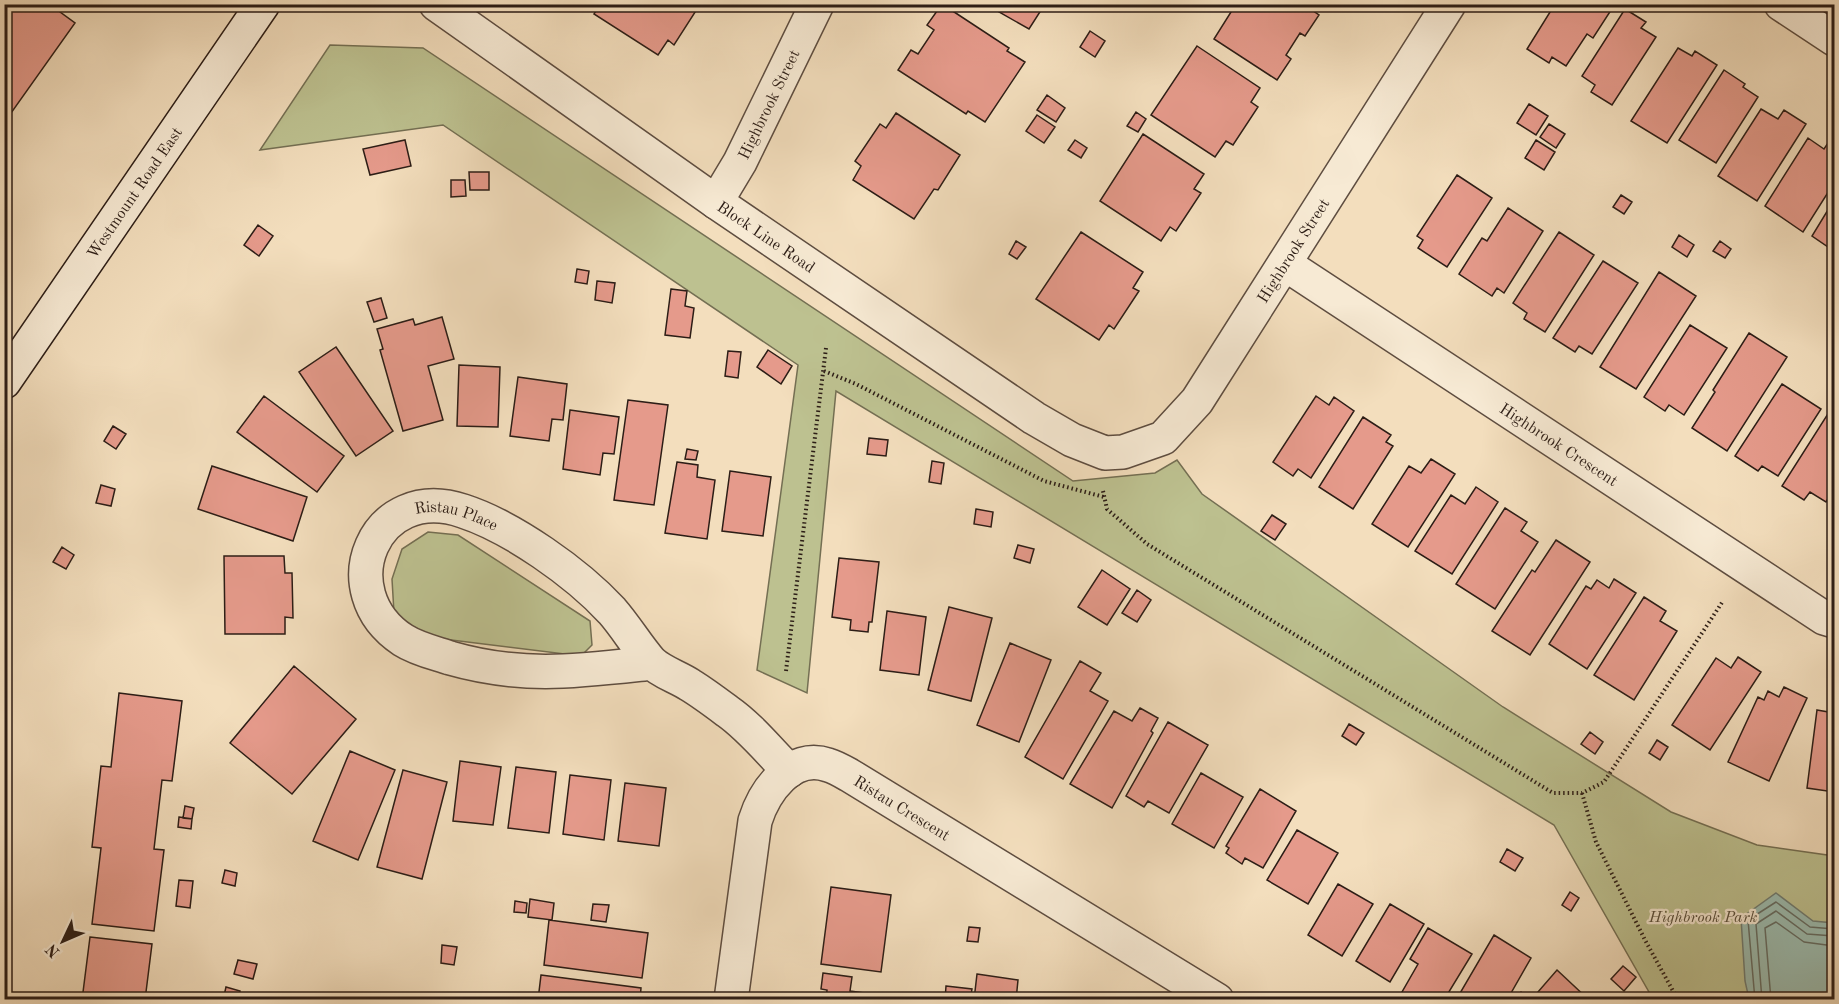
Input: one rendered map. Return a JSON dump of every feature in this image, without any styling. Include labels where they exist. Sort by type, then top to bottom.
[{"type":"street","name":"Westmount Road East","points":[[4,382],[263,4]]},
{"type":"street","name":"Block Line Road","points":[[436,4],[716,202],[1034,418],[1072,440],[1105,453]]},
{"type":"street","name":"Highbrook Street","points":[[716,202],[740,162],[817,4]]},
{"type":"street","name":"Highbrook Street","points":[[1105,453],[1123,452],[1163,438],[1197,401],[1449,4]]},
{"type":"street","points":[[1781,4],[1834,39]]},
{"type":"street","name":"Highbrook Crescent","points":[[1285,264],[1824,618],[1834,621]]},
{"type":"street","name":"Ristau Place","points":[[652,663],[558,674],[484,668],[430,652],[405,641],[385,626],[374,611],[366,586],[366,566],[371,544],[386,524],[405,510],[432,504],[463,511],[498,526],[571,572],[613,612],[652,663],[690,685],[730,713],[789,771]]},
{"type":"street","name":"Ristau Crescent","points":[[731,999],[755,820],[761,801],[774,782],[789,771],[808,763],[826,764],[849,775],[1217,999]]},
{"type":"path","points":[[786,671],[826,348]]},
{"type":"path","points":[[824,371],[856,384],[1044,481],[1104,497]]},
{"type":"path","points":[[1101,486],[1107,509],[1147,544],[1553,793],[1582,793],[1604,782],[1723,601]]},
{"type":"path","points":[[1582,793],[1596,842],[1645,940],[1678,999]]},
{"type":"green space","name":"Highbrook Park","points":[[330,45],[423,48],[1073,481],[1155,473],[1177,460],[1202,494],[1503,707],[1671,812],[1757,845],[1834,856],[1834,999],[1653,999],[1554,825],[836,391],[807,693],[757,670],[798,365],[443,125],[260,150]]},
{"type":"green space","points":[[428,532],[458,535],[590,621],[592,645],[581,656],[427,637],[394,613],[392,579],[402,549]]},
{"type":"water","points":[[1776,893],[1813,921],[1834,923],[1834,999],[1749,999],[1745,981],[1741,918]]},
{"type":"building","points":[[4,4],[49,4],[75,23],[4,123]]},
{"type":"building","points":[[600,4],[696,4],[699,6],[674,45],[668,40],[658,55],[594,14]]},
{"type":"building","points":[[942,4],[1009,48],[1007,51],[1025,62],[985,122],[968,111],[966,114],[898,70],[911,50],[918,54],[934,30],[927,25]]},
{"type":"building","points":[[985,4],[1045,4],[1029,29]]},
{"type":"building","points":[[1236,4],[1303,4],[1319,15],[1305,36],[1300,33],[1286,55],[1291,59],[1277,80],[1214,39]]},
{"type":"building","points":[[1555,4],[1615,4],[1593,38],[1587,34],[1566,66],[1552,57],[1549,63],[1527,49]]},
{"type":"building","points":[[1625,9],[1646,22],[1641,28],[1656,37],[1612,105],[1591,92],[1595,85],[1582,76]]},
{"type":"building","points":[[1090,31],[1105,41],[1095,57],[1080,47]]},
{"type":"building","points":[[1197,46],[1260,88],[1251,102],[1258,107],[1233,145],[1226,141],[1215,157],[1151,115]]},
{"type":"building","points":[[1678,48],[1692,56],[1695,51],[1717,65],[1667,143],[1631,121]]},
{"type":"building","points":[[1724,70],[1745,84],[1743,87],[1758,97],[1716,163],[1679,140]]},
{"type":"building","points":[[1047,95],[1065,108],[1056,122],[1037,110]]},
{"type":"building","points":[[1529,104],[1548,116],[1536,135],[1517,123]]},
{"type":"building","points":[[1761,109],[1778,119],[1784,110],[1806,124],[1757,201],[1718,176]]},
{"type":"building","points":[[1136,112],[1146,119],[1138,132],[1127,126]]},
{"type":"building","points":[[896,113],[960,155],[938,190],[934,189],[914,219],[853,180],[861,166],[855,161],[880,124],[886,128]]},
{"type":"building","points":[[1037,115],[1055,127],[1044,143],[1026,131]]},
{"type":"building","points":[[1549,124],[1565,134],[1556,148],[1540,137]]},
{"type":"building","points":[[1143,134],[1204,174],[1194,189],[1201,193],[1176,231],[1170,227],[1161,241],[1100,201]]},
{"type":"building","points":[[1808,138],[1824,149],[1830,140],[1834,143],[1834,183],[1803,232],[1765,206]]},
{"type":"building","points":[[405,140],[411,166],[370,175],[363,149]]},
{"type":"building","points":[[1075,140],[1087,148],[1081,158],[1068,150]]},
{"type":"building","points":[[1536,140],[1555,152],[1544,170],[1525,158]]},
{"type":"building","points":[[469,172],[489,172],[489,190],[470,190]]},
{"type":"building","points":[[1457,175],[1492,198],[1447,267],[1418,248],[1423,240],[1417,236]]},
{"type":"building","points":[[451,180],[465,180],[466,196],[451,197]]},
{"type":"building","points":[[1621,195],[1632,202],[1624,214],[1613,207]]},
{"type":"building","points":[[1834,200],[1834,251],[1812,236]]},
{"type":"building","points":[[1508,208],[1543,231],[1504,293],[1497,288],[1492,296],[1459,274],[1482,238],[1487,241]]},
{"type":"building","points":[[258,225],[273,236],[259,256],[244,245]]},
{"type":"building","points":[[1081,232],[1143,272],[1133,288],[1139,291],[1114,329],[1109,325],[1099,340],[1036,299]]},
{"type":"building","points":[[1559,232],[1594,255],[1545,332],[1524,319],[1527,313],[1513,303]]},
{"type":"building","points":[[1679,235],[1694,245],[1687,257],[1672,247]]},
{"type":"building","points":[[1016,241],[1026,247],[1017,259],[1009,254]]},
{"type":"building","points":[[1720,241],[1731,249],[1725,258],[1713,251]]},
{"type":"building","points":[[1603,261],[1638,283],[1592,354],[1579,346],[1575,352],[1553,338]]},
{"type":"building","points":[[577,269],[589,271],[587,284],[575,282]]},
{"type":"building","points":[[1659,272],[1696,296],[1636,389],[1600,367]]},
{"type":"building","points":[[597,281],[615,283],[612,303],[595,300]]},
{"type":"building","points":[[671,289],[687,291],[685,306],[694,308],[690,338],[665,335]]},
{"type":"building","points":[[381,298],[387,318],[374,322],[367,302]]},
{"type":"building","points":[[442,317],[454,359],[428,366],[443,420],[403,431],[380,350],[383,349],[377,329],[413,319],[415,325]]},
{"type":"building","points":[[1690,325],[1727,348],[1684,415],[1669,405],[1665,411],[1644,397]]},
{"type":"building","points":[[1749,333],[1787,357],[1727,451],[1692,428]]},
{"type":"building","points":[[1834,342],[1834,355],[1829,352]]},
{"type":"building","points":[[336,347],[393,431],[356,456],[299,372]]},
{"type":"building","points":[[768,350],[792,366],[781,384],[757,367]]},
{"type":"building","points":[[728,351],[741,352],[738,378],[725,376]]},
{"type":"building","points":[[459,365],[500,367],[498,427],[457,426]]},
{"type":"building","points":[[518,377],[567,384],[563,420],[552,419],[549,441],[510,436]]},
{"type":"building","points":[[1782,384],[1821,409],[1778,476],[1762,466],[1758,471],[1735,456]]},
{"type":"building","points":[[264,396],[344,456],[317,492],[237,432]]},
{"type":"building","points":[[1316,396],[1329,405],[1334,397],[1354,411],[1311,478],[1298,469],[1293,476],[1273,462]]},
{"type":"building","points":[[628,400],[668,405],[654,505],[614,500]]},
{"type":"building","points":[[1831,409],[1834,411],[1834,489],[1826,502],[1810,492],[1804,500],[1782,486]]},
{"type":"building","points":[[570,410],[619,417],[614,454],[603,453],[600,475],[563,469]]},
{"type":"building","points":[[1363,417],[1391,435],[1386,442],[1393,446],[1353,509],[1319,487]]},
{"type":"building","points":[[113,426],[126,434],[116,449],[104,441]]},
{"type":"building","points":[[869,438],[888,440],[886,456],[867,454]]},
{"type":"building","points":[[687,449],[698,451],[696,460],[685,459]]},
{"type":"building","points":[[1431,459],[1455,474],[1408,547],[1372,524],[1409,466],[1421,473]]},
{"type":"building","points":[[932,461],[944,463],[941,484],[929,482]]},
{"type":"building","points":[[677,462],[698,465],[697,477],[715,480],[707,539],[665,533]]},
{"type":"building","points":[[212,466],[307,497],[293,541],[198,509]]},
{"type":"building","points":[[730,471],[771,477],[763,536],[722,531]]},
{"type":"building","points":[[101,485],[115,489],[111,506],[96,503]]},
{"type":"building","points":[[1476,487],[1498,502],[1452,574],[1415,551],[1451,495],[1465,504]]},
{"type":"building","points":[[1834,507],[1834,521],[1828,517]]},
{"type":"building","points":[[1505,508],[1527,522],[1521,531],[1538,542],[1495,609],[1456,584]]},
{"type":"building","points":[[976,509],[993,512],[991,527],[974,524]]},
{"type":"building","points":[[1272,515],[1286,524],[1275,540],[1261,531]]},
{"type":"building","points":[[1556,540],[1590,562],[1530,655],[1492,631],[1532,570],[1535,572]]},
{"type":"building","points":[[1018,545],[1034,549],[1030,563],[1014,558]]},
{"type":"building","points":[[62,547],[74,555],[66,569],[53,562]]},
{"type":"building","points":[[224,556],[284,556],[285,573],[292,573],[293,618],[285,617],[285,634],[225,634]]},
{"type":"building","points":[[839,558],[879,562],[872,622],[869,622],[868,632],[850,630],[851,620],[832,617]]},
{"type":"building","points":[[1102,570],[1130,589],[1107,625],[1078,607]]},
{"type":"building","points":[[1614,579],[1636,593],[1587,669],[1549,644],[1586,586],[1591,589],[1597,580],[1609,588]]},
{"type":"building","points":[[1137,590],[1151,600],[1137,622],[1122,613]]},
{"type":"building","points":[[1644,597],[1666,611],[1660,621],[1677,631],[1634,700],[1594,675]]},
{"type":"building","points":[[949,607],[992,618],[971,701],[928,690]]},
{"type":"building","points":[[887,611],[926,617],[919,675],[880,670]]},
{"type":"building","points":[[1010,643],[1051,660],[1019,742],[977,725]]},
{"type":"building","points":[[1738,657],[1761,672],[1710,750],[1672,725],[1716,658],[1731,668]]},
{"type":"building","points":[[1080,661],[1101,673],[1090,691],[1108,701],[1063,779],[1025,757]]},
{"type":"building","points":[[294,666],[356,719],[292,794],[230,743]]},
{"type":"building","points":[[1784,687],[1807,698],[1769,781],[1728,762],[1758,697],[1764,700],[1768,691],[1779,697]]},
{"type":"building","points":[[119,693],[182,701],[172,781],[162,780],[154,849],[164,850],[154,931],[92,924],[101,848],[92,847],[101,766],[111,767]]},
{"type":"building","points":[[1140,708],[1158,718],[1151,731],[1153,733],[1112,808],[1070,784],[1114,711],[1132,721]]},
{"type":"building","points":[[1817,710],[1834,713],[1834,792],[1807,788]]},
{"type":"building","points":[[1168,722],[1208,745],[1169,813],[1148,801],[1144,807],[1126,796]]},
{"type":"building","points":[[1349,724],[1364,733],[1356,745],[1342,736]]},
{"type":"building","points":[[1590,732],[1603,742],[1595,754],[1581,744]]},
{"type":"building","points":[[1657,740],[1668,747],[1660,760],[1649,753]]},
{"type":"building","points":[[350,751],[395,770],[358,860],[313,841]]},
{"type":"building","points":[[460,761],[501,767],[493,825],[453,821]]},
{"type":"building","points":[[516,767],[556,772],[549,833],[508,828]]},
{"type":"building","points":[[403,770],[447,782],[422,879],[377,867]]},
{"type":"building","points":[[1201,773],[1243,797],[1214,848],[1172,824]]},
{"type":"building","points":[[570,775],[611,780],[604,840],[563,834]]},
{"type":"building","points":[[625,783],[666,788],[659,846],[618,841]]},
{"type":"building","points":[[1260,789],[1296,811],[1263,868],[1245,858],[1242,864],[1226,853],[1229,848],[1226,846]]},
{"type":"building","points":[[185,806],[194,808],[192,819],[183,818]]},
{"type":"building","points":[[179,817],[192,819],[191,829],[178,827]]},
{"type":"building","points":[[1297,830],[1338,853],[1308,904],[1267,880]]},
{"type":"building","points":[[1507,849],[1523,858],[1515,871],[1500,862]]},
{"type":"building","points":[[225,870],[237,873],[235,886],[222,883]]},
{"type":"building","points":[[179,880],[193,881],[190,908],[176,906]]},
{"type":"building","points":[[1338,884],[1373,904],[1342,956],[1308,935]]},
{"type":"building","points":[[831,887],[891,895],[881,972],[821,964]]},
{"type":"building","points":[[1570,892],[1579,898],[1571,911],[1562,905]]},
{"type":"building","points":[[530,899],[554,903],[552,920],[528,917]]},
{"type":"building","points":[[515,901],[527,903],[526,913],[514,912]]},
{"type":"building","points":[[593,904],[609,905],[606,922],[591,920]]},
{"type":"building","points":[[1390,904],[1424,924],[1390,982],[1356,961]]},
{"type":"building","points":[[549,920],[648,933],[642,978],[544,965]]},
{"type":"building","points":[[969,927],[980,928],[978,942],[967,941]]},
{"type":"building","points":[[1428,928],[1472,954],[1444,1000],[1416,1000],[1402,992],[1418,964],[1410,959]]},
{"type":"building","points":[[1494,935],[1531,958],[1507,1000],[1456,1000]]},
{"type":"building","points":[[90,937],[152,944],[145,1000],[82,1000]]},
{"type":"building","points":[[442,945],[457,947],[454,965],[441,963]]},
{"type":"building","points":[[238,960],[257,964],[253,979],[234,974]]},
{"type":"building","points":[[1623,966],[1636,977],[1624,991],[1611,979]]},
{"type":"building","points":[[1557,970],[1589,1000],[1531,1000]]},
{"type":"building","points":[[823,973],[852,977],[850,991],[916,1000],[826,1000],[827,990],[821,989]]},
{"type":"building","points":[[977,974],[1018,980],[1016,1000],[974,1000]]},
{"type":"building","points":[[541,975],[641,988],[640,1000],[538,1000]]},
{"type":"building","points":[[946,986],[972,989],[970,1000],[945,1000]]},
{"type":"building","points":[[226,987],[240,991],[238,1000],[223,1000]]},
{"type":"building","points":[[1521,992],[1529,1000],[1514,1000]]}]
